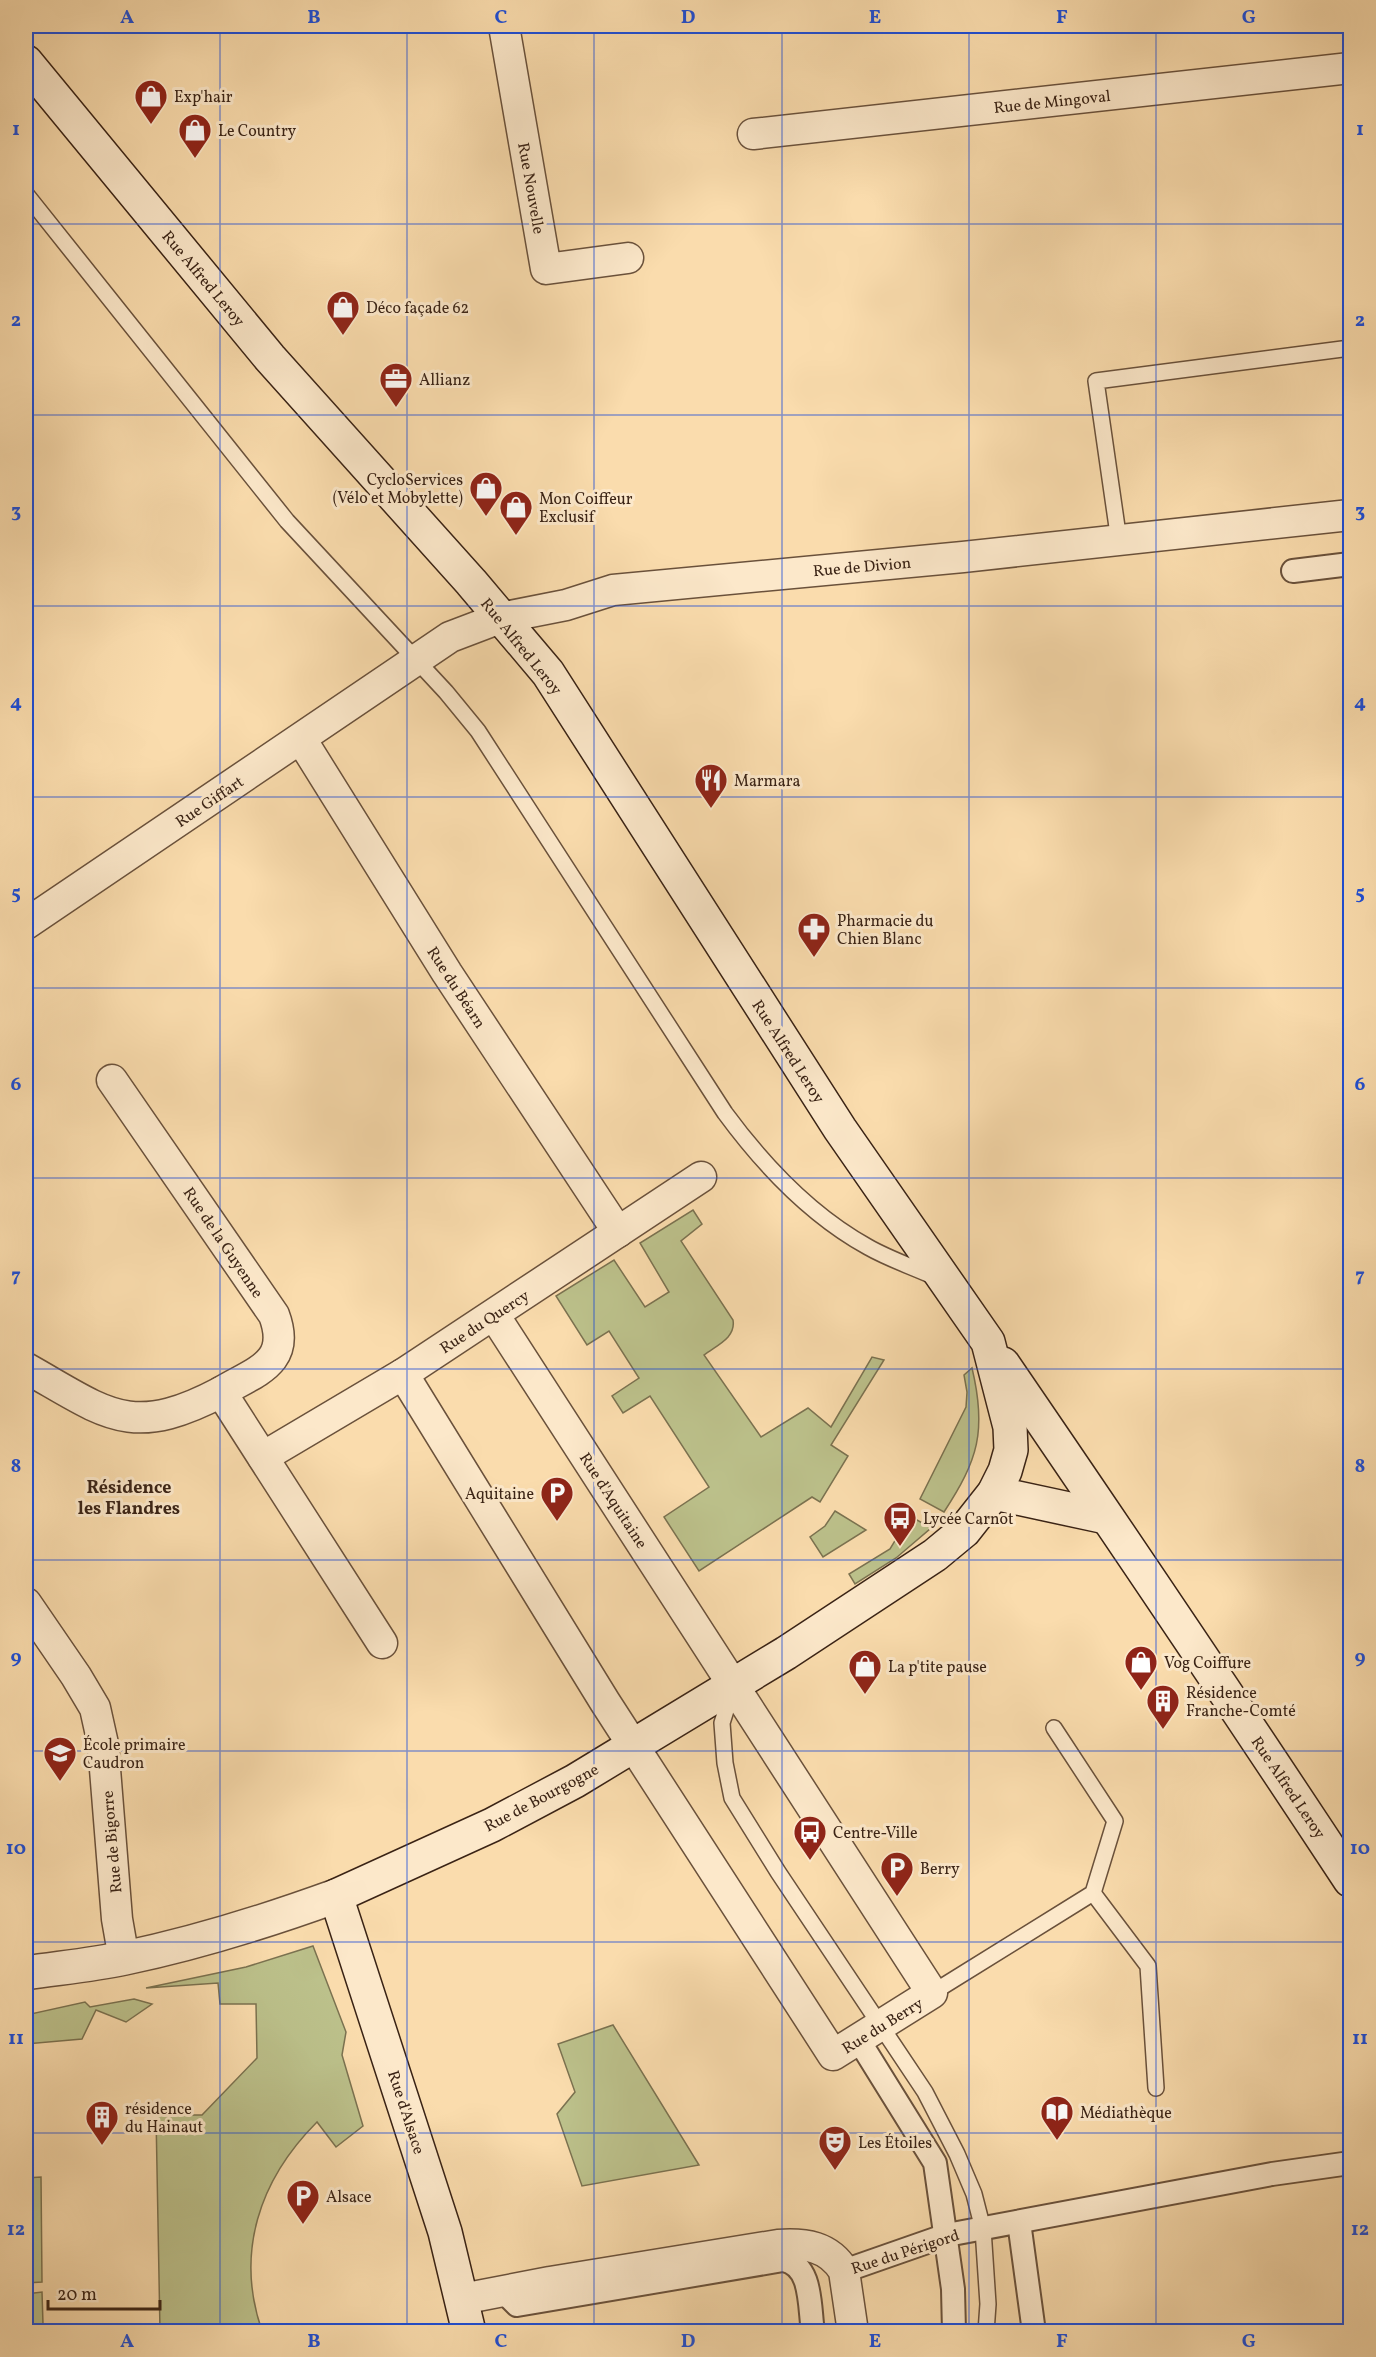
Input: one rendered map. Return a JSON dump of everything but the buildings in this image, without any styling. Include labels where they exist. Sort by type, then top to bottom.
[{"type":"main road","name":"Rue Alfred Leroy","points":[[26,62],[270,358],[471,582],[548,673],[840,1129],[1106,1517],[1165,1599],[1350,1880]]},
{"type":"main road","name":"Rue Alfred Leroy","points":[[988,1342],[1006,1406],[1011,1450],[1005,1471],[994,1493]]},
{"type":"main road","name":"Rue de Bourgogne","points":[[26,1973],[124,1959],[220,1935],[279,1917],[336,1896],[492,1825],[634,1746],[935,1555],[964,1531],[994,1493]]},
{"type":"main road","points":[[994,1493],[1106,1517]]},
{"type":"main road","name":"Rue d'Alsace","points":[[336,1896],[438,2207],[469,2331]]},
{"type":"street","name":"Rue Nouvelle","points":[[504,26],[546,269],[628,258]]},
{"type":"street","name":"Rue de Mingoval","points":[[753,134],[1350,68]]},
{"type":"street","name":"Rue de Divion","points":[[403,669],[450,637],[500,618],[566,605],[613,590],[1119,541],[1350,515]]},
{"type":"street","points":[[1293,571],[1350,564]]},
{"type":"street","name":"Rue Giffart","points":[[26,924],[368,690],[403,669]]},
{"type":"street","name":"Rue du Béarn","points":[[301,738],[447,973],[618,1232]]},
{"type":"street","name":"Rue de la Guyenne","points":[[26,1368],[99,1410],[126,1417],[159,1416],[195,1406],[221,1392],[272,1361],[279,1350],[278,1327],[274,1315],[112,1080]]},
{"type":"street","name":"Rue du Quercy","points":[[263,1457],[403,1374],[701,1178]]},
{"type":"street","name":"Rue d'Aquitaine","points":[[494,1315],[733,1685]]},
{"type":"street","points":[[403,1374],[634,1746]]},
{"type":"street","points":[[221,1392],[382,1643]]},
{"type":"street","name":"Rue de Bigorre","points":[[26,1603],[95,1708],[103,1744],[117,1919],[124,1959]]},
{"type":"street","name":"Rue du Berry","points":[[634,1746],[833,2055],[932,1993],[733,1685]]},
{"type":"street","points":[[870,2032],[935,2163],[939,2202],[947,2235],[953,2289],[954,2331]]},
{"type":"street","name":"Rue du Périgord","points":[[462,2299],[767,2247],[798,2244],[824,2250],[839,2262],[844,2271],[947,2235],[1272,2174],[1350,2163]]},
{"type":"street","points":[[1019,2222],[1034,2331]]},
{"type":"street","points":[[503,2291],[517,2305],[783,2260],[792,2261],[804,2275],[813,2331]]},
{"type":"street","points":[[844,2271],[853,2331]]},
{"type":"lane","points":[[26,194],[403,669],[446,692],[478,731],[725,1113],[755,1154],[798,1196],[837,1228],[869,1248],[946,1282]]},
{"type":"lane","points":[[1119,541],[1096,381],[1350,348]]},
{"type":"lane","points":[[733,1685],[722,1723],[725,1763],[732,1798],[790,1890],[870,2032],[938,2115],[974,2194],[983,2229],[988,2271],[986,2331]]},
{"type":"lane","points":[[932,1993],[1093,1893],[1114,1821],[1054,1728]]},
{"type":"lane","points":[[1093,1893],[1148,1966],[1156,2088]]},
{"type":"green space","points":[[693,1210],[702,1224],[681,1241],[733,1320],[732,1332],[729,1336],[704,1355],[761,1437],[808,1408],[831,1427],[872,1357],[884,1360],[831,1445],[848,1456],[820,1502],[812,1497],[699,1571],[664,1517],[709,1487],[650,1396],[623,1413],[612,1396],[639,1378],[609,1331],[587,1345],[556,1296],[614,1260],[645,1307],[669,1292],[640,1243]]},
{"type":"green space","points":[[972,1368],[979,1410],[976,1444],[965,1476],[944,1512],[920,1499],[966,1407],[967,1392],[964,1375]]},
{"type":"green space","points":[[835,1511],[866,1530],[823,1557],[810,1537],[825,1526]]},
{"type":"green space","points":[[910,1516],[931,1528],[896,1558],[855,1584],[849,1574],[890,1549]]},
{"type":"green space","points":[[313,1946],[346,2032],[342,2055],[363,2126],[336,2147],[317,2122],[280,2168],[267,2193],[252,2246],[251,2274],[254,2302],[262,2331],[160,2331],[156,2115],[202,2115],[257,2058],[256,2004],[220,2004],[218,1983],[146,1988],[246,1967]]},
{"type":"green space","points":[[134,1999],[152,2004],[126,2022],[96,2010],[82,2039],[26,2044],[26,2015],[85,2002],[90,2007]]},
{"type":"green space","points":[[613,2025],[699,2165],[582,2186],[557,2114],[575,2092],[558,2044]]},
{"type":"green space","points":[[41,2177],[42,2282],[26,2283],[26,2178]]},
{"type":"green space","points":[[42,2292],[43,2324],[51,2325],[52,2331],[28,2331],[26,2294]]},
{"type":"place","name":"Exp'hair","points":[[151,125]]},
{"type":"place","name":"Le Country","points":[[195,159]]},
{"type":"place","name":"Déco façade 62","points":[[343,336]]},
{"type":"place","name":"Allianz","points":[[396,408]]},
{"type":"place","name":"CycloServices (Vélo et Mobylette)","points":[[486,517]]},
{"type":"place","name":"Mon Coiffeur Exclusif","points":[[516,536]]},
{"type":"place","name":"Marmara","points":[[711,809]]},
{"type":"place","name":"Pharmacie du Chien Blanc","points":[[814,958]]},
{"type":"place","name":"Aquitaine","points":[[557,1522]]},
{"type":"place","name":"Lycée Carnot","points":[[900,1547]]},
{"type":"place","name":"Vog Coiffure","points":[[1141,1691]]},
{"type":"place","name":"La p'tite pause","points":[[865,1695]]},
{"type":"place","name":"Résidence Franche-Comté","points":[[1163,1730]]},
{"type":"place","name":"École primaire Caudron","points":[[60,1782]]},
{"type":"place","name":"Centre-Ville","points":[[810,1861]]},
{"type":"place","name":"Berry","points":[[897,1897]]},
{"type":"place","name":"Médiathèque","points":[[1057,2141]]},
{"type":"place","name":"résidence du Hainaut","points":[[102,2146]]},
{"type":"place","name":"Les Étoiles","points":[[835,2171]]},
{"type":"place","name":"Alsace","points":[[303,2225]]},
{"type":"district","name":"Résidence les Flandres","points":[[129,1497]]}]
